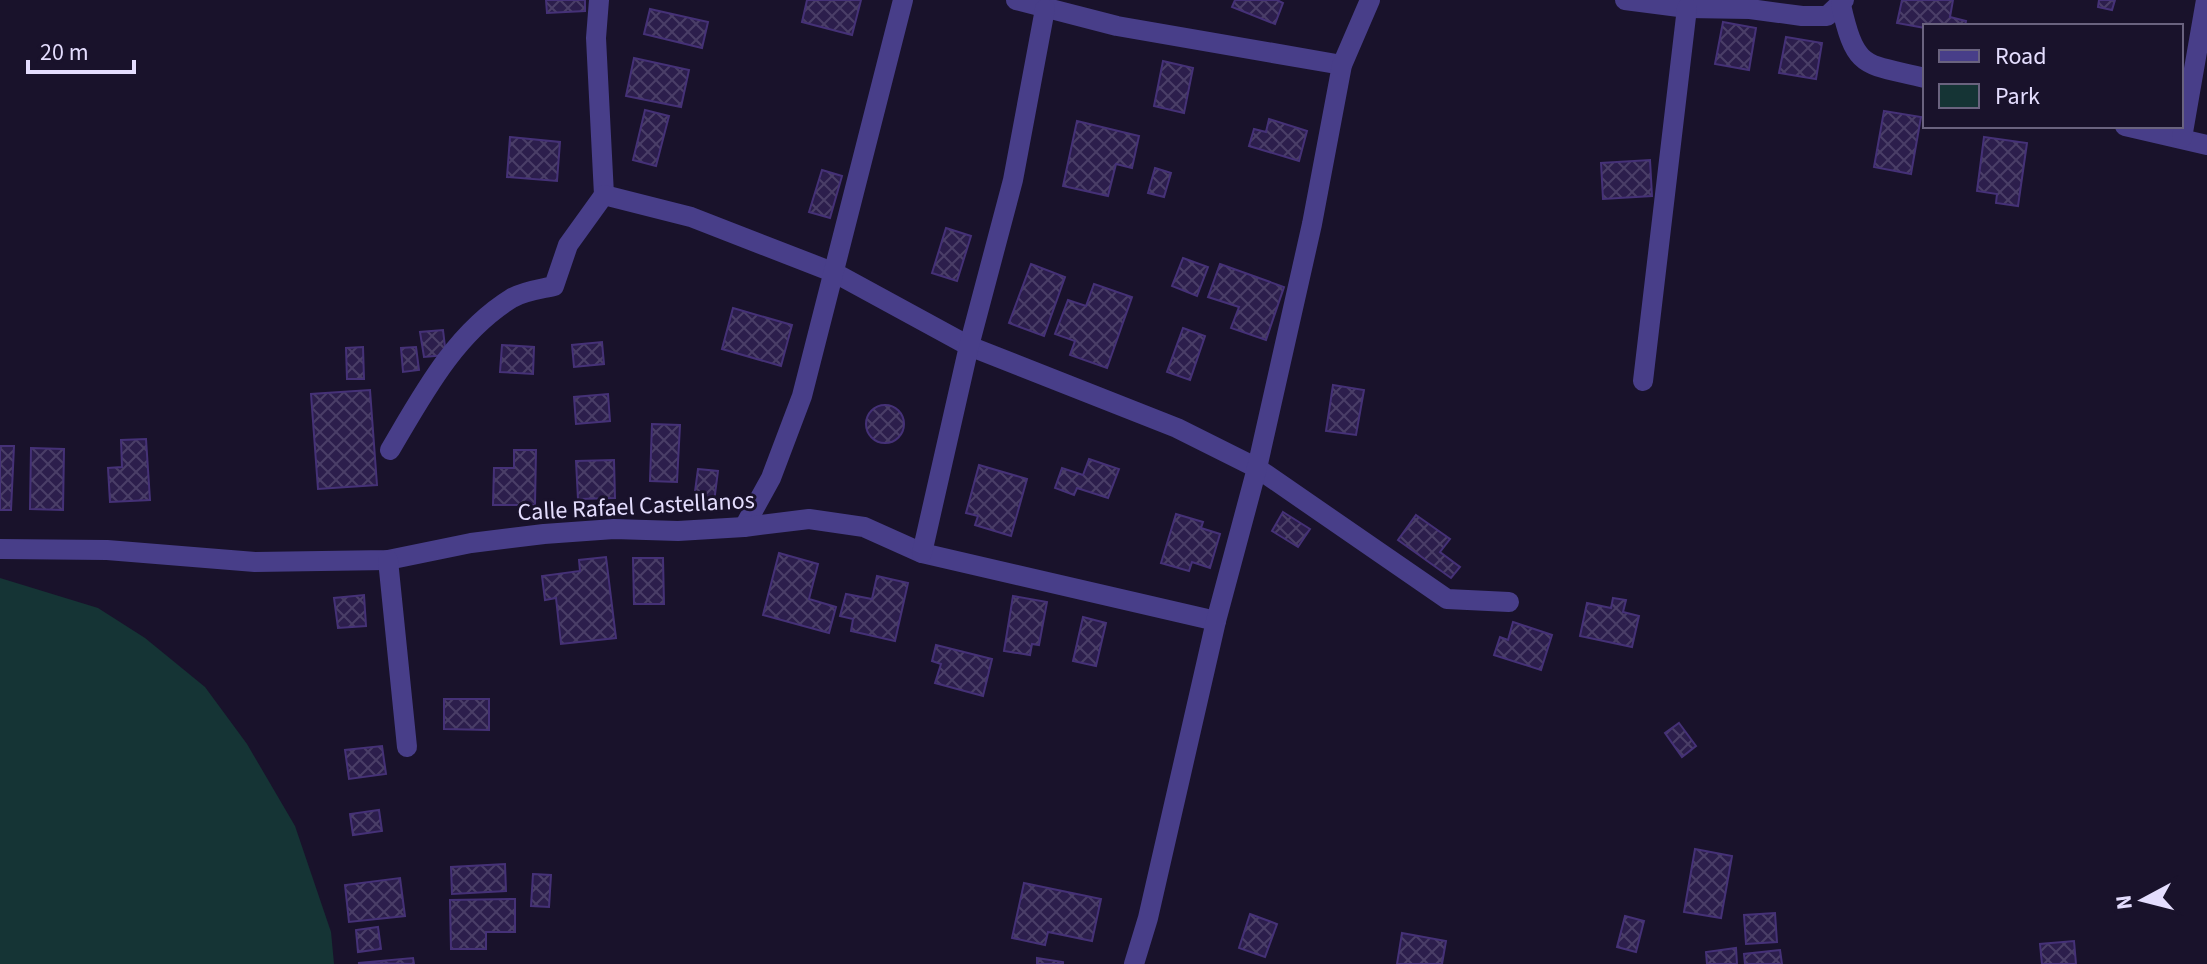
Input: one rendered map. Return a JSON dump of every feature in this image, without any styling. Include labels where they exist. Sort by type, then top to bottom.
[{"type":"street","points":[[390,450],[432,379],[471,330],[515,297],[554,286],[568,245],[604,195],[596,38],[599,0]]},
{"type":"street","points":[[744,527],[771,478],[802,396],[903,0]]},
{"type":"street","points":[[1016,0],[1117,26],[1342,65]]},
{"type":"street","points":[[1134,964],[1148,918],[1216,621],[1257,468],[1312,224],[1342,65],[1370,0]]},
{"type":"street","points":[[1625,0],[1802,16],[1827,16],[1842,2],[1854,50],[1864,61],[1923,77]]},
{"type":"street","points":[[2182,138],[2206,0]]},
{"type":"street","points":[[1643,381],[1687,8]]},
{"type":"street","points":[[922,553],[969,346],[1013,180],[1045,9]]},
{"type":"street","points":[[2134,128],[2207,145]]},
{"type":"street","points":[[604,195],[691,217],[835,273],[969,346],[1177,428],[1257,468],[1447,599],[1509,602]]},
{"type":"street","name":"Calle Rafael Castellanos","points":[[0,549],[107,550],[255,562],[388,560],[471,543],[544,534],[614,529],[678,531],[809,519],[864,527],[922,553],[1216,621]]},
{"type":"street","points":[[388,560],[407,747]]},
{"type":"green space","points":[[0,578],[98,608],[145,638],[205,687],[247,744],[295,826],[331,932],[334,964],[0,964]]},
{"type":"building","points":[[546,0],[585,0],[585,11],[547,13]]},
{"type":"building","points":[[807,0],[861,0],[852,35],[802,22]]},
{"type":"building","points":[[1235,0],[1277,0],[1283,3],[1275,24],[1232,7]]},
{"type":"building","points":[[1902,0],[1953,0],[1950,17],[1966,21],[1965,24],[1923,24],[1923,28],[1897,23]]},
{"type":"building","points":[[2099,0],[2115,0],[2112,10],[2098,7]]},
{"type":"building","points":[[650,9],[708,22],[702,48],[644,34]]},
{"type":"building","points":[[1723,22],[1756,28],[1749,70],[1715,64]]},
{"type":"building","points":[[1786,37],[1822,43],[1816,79],[1779,73]]},
{"type":"building","points":[[634,58],[689,70],[681,107],[626,96]]},
{"type":"building","points":[[1163,61],[1193,68],[1184,113],[1154,106]]},
{"type":"building","points":[[645,110],[669,116],[656,166],[633,160]]},
{"type":"building","points":[[1884,111],[1921,117],[1911,174],[1874,167]]},
{"type":"building","points":[[1269,119],[1307,131],[1299,161],[1249,146],[1254,129],[1266,132]]},
{"type":"building","points":[[1077,121],[1139,136],[1132,168],[1116,164],[1108,196],[1063,186]]},
{"type":"building","points":[[510,137],[560,142],[557,181],[507,177]]},
{"type":"building","points":[[1984,137],[2027,143],[2018,206],[1996,203],[1997,194],[1977,191]]},
{"type":"building","points":[[1650,160],[1652,196],[1603,199],[1601,163]]},
{"type":"building","points":[[1155,168],[1171,173],[1164,197],[1148,193]]},
{"type":"building","points":[[822,170],[842,176],[830,218],[809,212]]},
{"type":"building","points":[[946,228],[971,236],[957,281],[932,273]]},
{"type":"building","points":[[1183,258],[1208,267],[1197,296],[1172,286]]},
{"type":"building","points":[[1031,264],[1065,277],[1044,336],[1009,323]]},
{"type":"building","points":[[1220,264],[1284,287],[1266,340],[1231,328],[1239,307],[1208,297]]},
{"type":"building","points":[[1094,284],[1132,297],[1107,368],[1070,355],[1075,341],[1055,334],[1068,300],[1086,306]]},
{"type":"building","points":[[733,308],[792,325],[781,366],[722,349]]},
{"type":"building","points":[[1183,328],[1205,336],[1190,380],[1167,372]]},
{"type":"building","points":[[443,330],[446,355],[424,357],[420,332]]},
{"type":"building","points":[[602,342],[604,364],[574,367],[572,345]]},
{"type":"building","points":[[502,345],[534,347],[533,374],[500,372]]},
{"type":"building","points":[[363,347],[364,379],[347,379],[346,348]]},
{"type":"building","points":[[416,347],[419,370],[403,372],[401,348]]},
{"type":"building","points":[[1333,385],[1364,390],[1356,435],[1326,431]]},
{"type":"building","points":[[370,390],[377,485],[318,489],[311,394]]},
{"type":"building","points":[[608,394],[610,421],[576,424],[574,397]]},
{"type":"building","points":[[885,405],[899,410],[904,424],[899,438],[885,443],[871,438],[866,424],[871,410]]},
{"type":"building","points":[[652,424],[680,425],[677,482],[650,481]]},
{"type":"building","points":[[146,439],[150,500],[110,502],[108,468],[122,467],[121,440]]},
{"type":"building","points":[[0,446],[14,446],[11,510],[0,510]]},
{"type":"building","points":[[31,448],[64,449],[63,510],[30,509]]},
{"type":"building","points":[[514,450],[536,450],[535,505],[493,505],[494,468],[514,468]]},
{"type":"building","points":[[1089,459],[1119,469],[1108,498],[1077,488],[1074,495],[1055,488],[1062,468],[1083,475]]},
{"type":"building","points":[[614,460],[615,498],[578,499],[576,461]]},
{"type":"building","points":[[979,465],[1027,479],[1011,536],[975,525],[978,516],[966,513]]},
{"type":"building","points":[[698,469],[718,471],[714,502],[694,499]]},
{"type":"building","points":[[1283,512],[1310,529],[1298,547],[1272,531]]},
{"type":"building","points":[[1176,514],[1203,522],[1201,528],[1220,534],[1210,568],[1192,562],[1189,571],[1161,563]]},
{"type":"building","points":[[1416,515],[1450,539],[1440,552],[1460,567],[1451,578],[1398,540]]},
{"type":"building","points":[[779,553],[818,564],[809,599],[836,607],[829,633],[763,615]]},
{"type":"building","points":[[606,557],[616,638],[561,644],[556,598],[545,600],[542,576],[580,571],[579,560]]},
{"type":"building","points":[[633,558],[663,558],[664,604],[634,604]]},
{"type":"building","points":[[877,576],[908,583],[895,641],[851,631],[853,619],[840,616],[846,594],[872,599]]},
{"type":"building","points":[[364,595],[366,626],[338,628],[334,598]]},
{"type":"building","points":[[1013,596],[1047,602],[1039,645],[1032,644],[1030,655],[1004,651]]},
{"type":"building","points":[[1613,598],[1626,600],[1623,612],[1639,616],[1632,647],[1580,636],[1587,603],[1611,608]]},
{"type":"building","points":[[1083,617],[1106,623],[1096,666],[1073,661]]},
{"type":"building","points":[[1513,622],[1552,635],[1541,670],[1494,655],[1500,637],[1508,640]]},
{"type":"building","points":[[936,645],[992,659],[983,696],[935,683],[941,664],[932,661]]},
{"type":"building","points":[[444,699],[489,699],[489,730],[444,729]]},
{"type":"building","points":[[1679,723],[1696,746],[1682,757],[1665,733]]},
{"type":"building","points":[[382,746],[386,774],[349,779],[345,750]]},
{"type":"building","points":[[379,810],[382,831],[353,835],[350,814]]},
{"type":"building","points":[[1695,849],[1732,856],[1721,918],[1684,912]]},
{"type":"building","points":[[505,864],[506,891],[452,894],[451,867]]},
{"type":"building","points":[[533,874],[551,875],[549,907],[531,906]]},
{"type":"building","points":[[400,878],[405,916],[349,922],[345,885]]},
{"type":"building","points":[[1024,883],[1101,899],[1092,941],[1048,932],[1045,945],[1012,938]]},
{"type":"building","points":[[515,899],[515,932],[486,932],[486,949],[451,949],[450,900]]},
{"type":"building","points":[[1775,913],[1777,942],[1746,944],[1744,915]]},
{"type":"building","points":[[1250,914],[1277,924],[1265,957],[1239,948]]},
{"type":"building","points":[[1625,916],[1644,921],[1636,952],[1617,947]]},
{"type":"building","points":[[378,927],[381,949],[358,952],[356,930]]},
{"type":"building","points":[[1402,933],[1446,941],[1442,964],[1397,964]]},
{"type":"building","points":[[2074,941],[2076,964],[2042,964],[2040,944]]},
{"type":"building","points":[[1736,948],[1737,964],[1707,964],[1706,952]]},
{"type":"building","points":[[1780,950],[1782,964],[1745,964],[1744,954]]},
{"type":"building","points":[[413,958],[414,964],[358,963]]},
{"type":"building","points":[[1037,958],[1063,962],[1063,964],[1037,964]]}]
